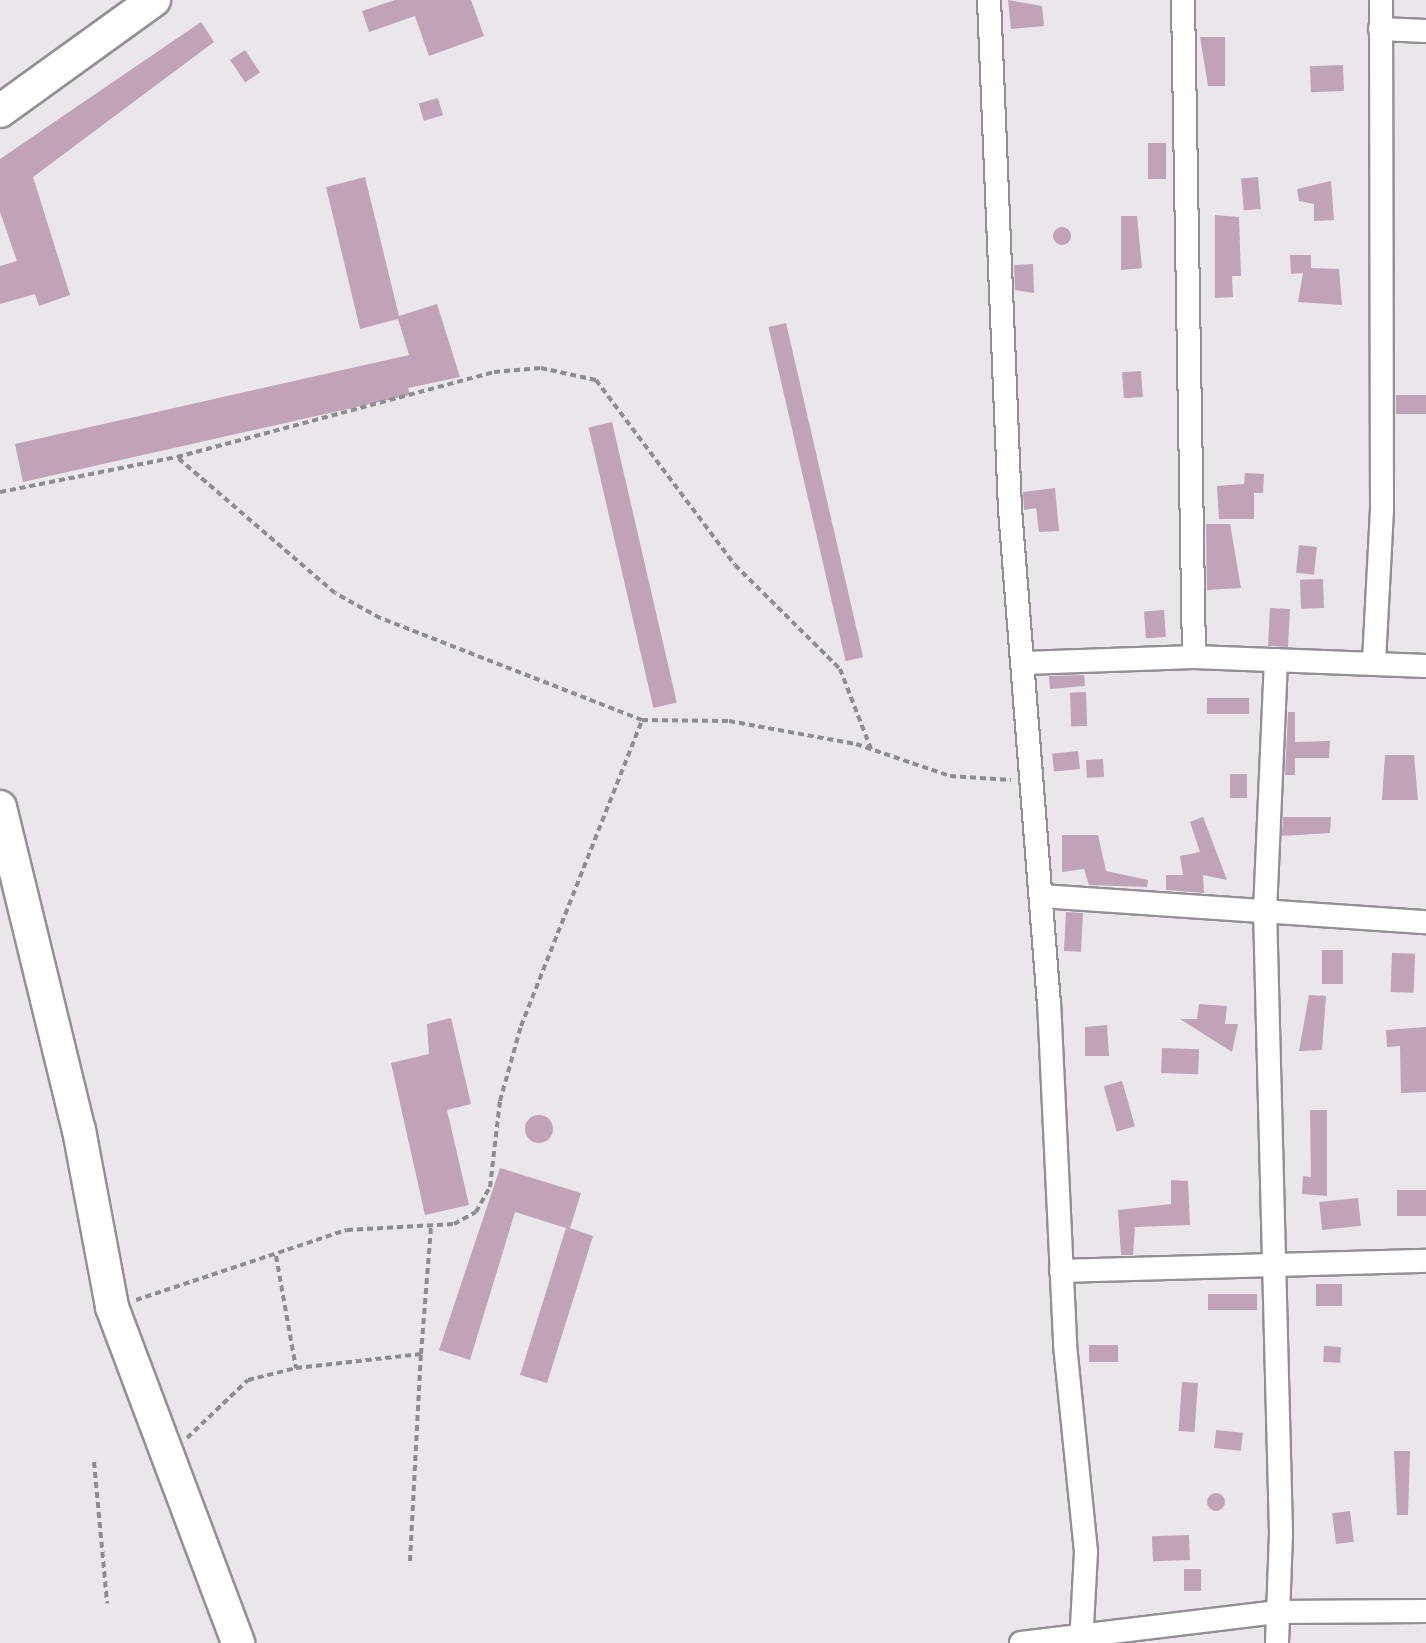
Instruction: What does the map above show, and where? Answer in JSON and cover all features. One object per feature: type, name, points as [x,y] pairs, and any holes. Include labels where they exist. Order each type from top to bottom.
[{"type":"street","points":[[0,111],[154,0]]},
{"type":"street","points":[[989,0],[1010,509],[1041,896],[1061,1271],[1086,1552],[1081,1640]]},
{"type":"street","points":[[1183,0],[1194,657]]},
{"type":"street","points":[[1374,662],[1382,510],[1381,0]]},
{"type":"street","points":[[1380,29],[1426,31]]},
{"type":"street","points":[[1024,663],[1194,657],[1426,666]]},
{"type":"street","points":[[1276,660],[1265,909],[1270,1264],[1281,1534],[1277,1643]]},
{"type":"street","points":[[0,807],[79,1130],[112,1307],[165,1462],[238,1643]]},
{"type":"street","points":[[1041,896],[1426,922]]},
{"type":"street","points":[[1061,1271],[1426,1261]]},
{"type":"street","points":[[1021,1643],[1081,1640],[1276,1612],[1426,1611]]},
{"type":"path","points":[[0,492],[177,457],[494,372],[541,368],[596,380],[735,565],[840,669],[871,749]]},
{"type":"path","points":[[177,457],[335,593],[380,618],[642,720],[729,721],[871,749],[950,776],[1031,780]]},
{"type":"path","points":[[112,1307],[276,1256],[347,1230],[431,1226],[476,1212],[490,1187],[500,1101],[521,1026],[642,720]]},
{"type":"path","points":[[410,1561],[431,1226]]},
{"type":"path","points":[[276,1256],[296,1368]]},
{"type":"path","points":[[165,1462],[248,1380],[296,1368],[421,1354]]},
{"type":"path","points":[[94,1462],[107,1603]]},
{"type":"building","points":[[395,0],[471,0],[484,36],[429,56],[415,16],[369,32],[362,11]]},
{"type":"building","points":[[1008,0],[1042,6],[1044,26],[1011,29]]},
{"type":"building","points":[[201,22],[214,42],[33,177],[70,295],[39,306],[35,294],[0,304],[0,266],[17,261],[0,212],[0,159]]},
{"type":"building","points":[[1200,37],[1225,37],[1225,86],[1208,86]]},
{"type":"building","points":[[245,50],[260,72],[245,82],[230,60]]},
{"type":"building","points":[[1343,65],[1344,91],[1311,92],[1310,66]]},
{"type":"building","points":[[438,98],[443,115],[424,121],[419,104]]},
{"type":"building","points":[[1148,143],[1166,143],[1166,179],[1148,179]]},
{"type":"building","points":[[365,177],[399,316],[437,304],[460,377],[408,388],[410,395],[23,482],[15,444],[409,355],[398,319],[360,329],[326,187]]},
{"type":"building","points":[[1258,177],[1261,209],[1244,210],[1241,178]]},
{"type":"building","points":[[1331,181],[1334,220],[1314,221],[1314,204],[1299,201],[1297,189]]},
{"type":"building","points":[[1215,215],[1239,217],[1241,276],[1232,276],[1233,297],[1215,298]]},
{"type":"building","points":[[1121,216],[1137,216],[1142,268],[1121,270]]},
{"type":"building","points":[[1062,227],[1071,236],[1062,245],[1053,236]]},
{"type":"building","points":[[1290,255],[1311,255],[1311,268],[1339,269],[1342,305],[1298,302],[1303,273],[1291,274]]},
{"type":"building","points":[[1033,264],[1034,293],[1015,290],[1014,265]]},
{"type":"building","points":[[786,323],[863,657],[846,661],[768,327]]},
{"type":"building","points":[[1141,371],[1143,397],[1124,398],[1122,372]]},
{"type":"building","points":[[1396,395],[1426,395],[1426,414],[1396,414]]},
{"type":"building","points":[[612,422],[677,703],[653,708],[589,427]]},
{"type":"building","points":[[1245,473],[1264,474],[1263,493],[1254,493],[1254,519],[1219,519],[1217,486],[1244,484]]},
{"type":"building","points":[[1055,488],[1059,531],[1039,532],[1036,508],[1024,510],[1023,492]]},
{"type":"building","points":[[1206,524],[1230,524],[1241,588],[1207,590]]},
{"type":"building","points":[[1299,545],[1317,547],[1314,575],[1296,573]]},
{"type":"building","points":[[1323,579],[1324,608],[1301,609],[1300,580]]},
{"type":"building","points":[[1270,608],[1290,609],[1288,647],[1268,646]]},
{"type":"building","points":[[1164,610],[1166,637],[1146,638],[1144,611]]},
{"type":"building","points":[[1084,675],[1085,686],[1050,689],[1049,676]]},
{"type":"building","points":[[1086,692],[1087,726],[1071,727],[1070,693]]},
{"type":"building","points":[[1207,698],[1249,698],[1249,714],[1207,714]]},
{"type":"building","points":[[1288,712],[1295,712],[1295,742],[1330,741],[1329,758],[1295,758],[1295,775],[1285,775]]},
{"type":"building","points":[[1078,751],[1080,769],[1054,772],[1052,754]]},
{"type":"building","points":[[1385,755],[1414,755],[1418,800],[1382,800]]},
{"type":"building","points":[[1103,759],[1104,777],[1087,778],[1086,760]]},
{"type":"building","points":[[1230,774],[1247,774],[1247,798],[1230,798]]},
{"type":"building","points":[[1203,817],[1227,880],[1203,875],[1204,893],[1166,890],[1166,875],[1183,875],[1180,856],[1200,852],[1190,822]]},
{"type":"building","points":[[1283,817],[1331,817],[1330,833],[1282,836]]},
{"type":"building","points":[[1062,835],[1098,835],[1106,871],[1148,880],[1147,887],[1089,885],[1084,869],[1062,872]]},
{"type":"building","points":[[1066,912],[1083,913],[1081,952],[1064,951]]},
{"type":"building","points":[[1322,950],[1343,950],[1343,984],[1322,984]]},
{"type":"building","points":[[1392,953],[1415,954],[1414,993],[1391,992]]},
{"type":"building","points":[[1309,995],[1326,996],[1322,1050],[1299,1051]]},
{"type":"building","points":[[1199,1004],[1227,1006],[1225,1024],[1238,1024],[1232,1052],[1180,1019],[1197,1019]]},
{"type":"building","points":[[451,1018],[471,1104],[447,1110],[469,1205],[425,1215],[391,1063],[429,1054],[427,1024]]},
{"type":"building","points":[[1107,1025],[1109,1056],[1085,1056],[1085,1027]]},
{"type":"building","points":[[1426,1027],[1426,1092],[1401,1093],[1400,1046],[1387,1047],[1386,1030]]},
{"type":"building","points":[[1162,1048],[1199,1049],[1198,1074],[1161,1073]]},
{"type":"building","points":[[1122,1081],[1135,1126],[1117,1131],[1104,1086]]},
{"type":"building","points":[[1310,1110],[1327,1110],[1327,1196],[1302,1194],[1303,1176],[1311,1177]]},
{"type":"building","points":[[539,1115],[549,1119],[553,1129],[549,1139],[539,1143],[529,1139],[525,1129],[529,1119]]},
{"type":"building","points":[[500,1168],[581,1193],[570,1228],[593,1236],[547,1383],[520,1375],[566,1228],[515,1212],[470,1360],[439,1350]]},
{"type":"building","points":[[1171,1180],[1188,1181],[1190,1225],[1135,1227],[1133,1255],[1121,1255],[1118,1210],[1171,1204]]},
{"type":"building","points":[[1397,1190],[1426,1190],[1426,1216],[1397,1216]]},
{"type":"building","points":[[1358,1198],[1361,1226],[1322,1230],[1319,1202]]},
{"type":"building","points":[[1316,1284],[1342,1284],[1342,1306],[1316,1306]]},
{"type":"building","points":[[1208,1294],[1257,1294],[1257,1310],[1208,1310]]},
{"type":"building","points":[[1089,1345],[1118,1345],[1118,1362],[1089,1362]]},
{"type":"building","points":[[1324,1346],[1341,1347],[1340,1363],[1323,1362]]},
{"type":"building","points":[[1182,1382],[1198,1383],[1195,1432],[1179,1431]]},
{"type":"building","points":[[1216,1430],[1243,1433],[1241,1451],[1214,1448]]},
{"type":"building","points":[[1394,1451],[1410,1451],[1408,1515],[1397,1515]]},
{"type":"building","points":[[1216,1493],[1225,1502],[1216,1511],[1207,1502]]},
{"type":"building","points":[[1350,1511],[1354,1542],[1336,1544],[1332,1513]]},
{"type":"building","points":[[1189,1535],[1190,1560],[1153,1561],[1152,1536]]},
{"type":"building","points":[[1184,1569],[1201,1569],[1201,1591],[1184,1591]]}]
